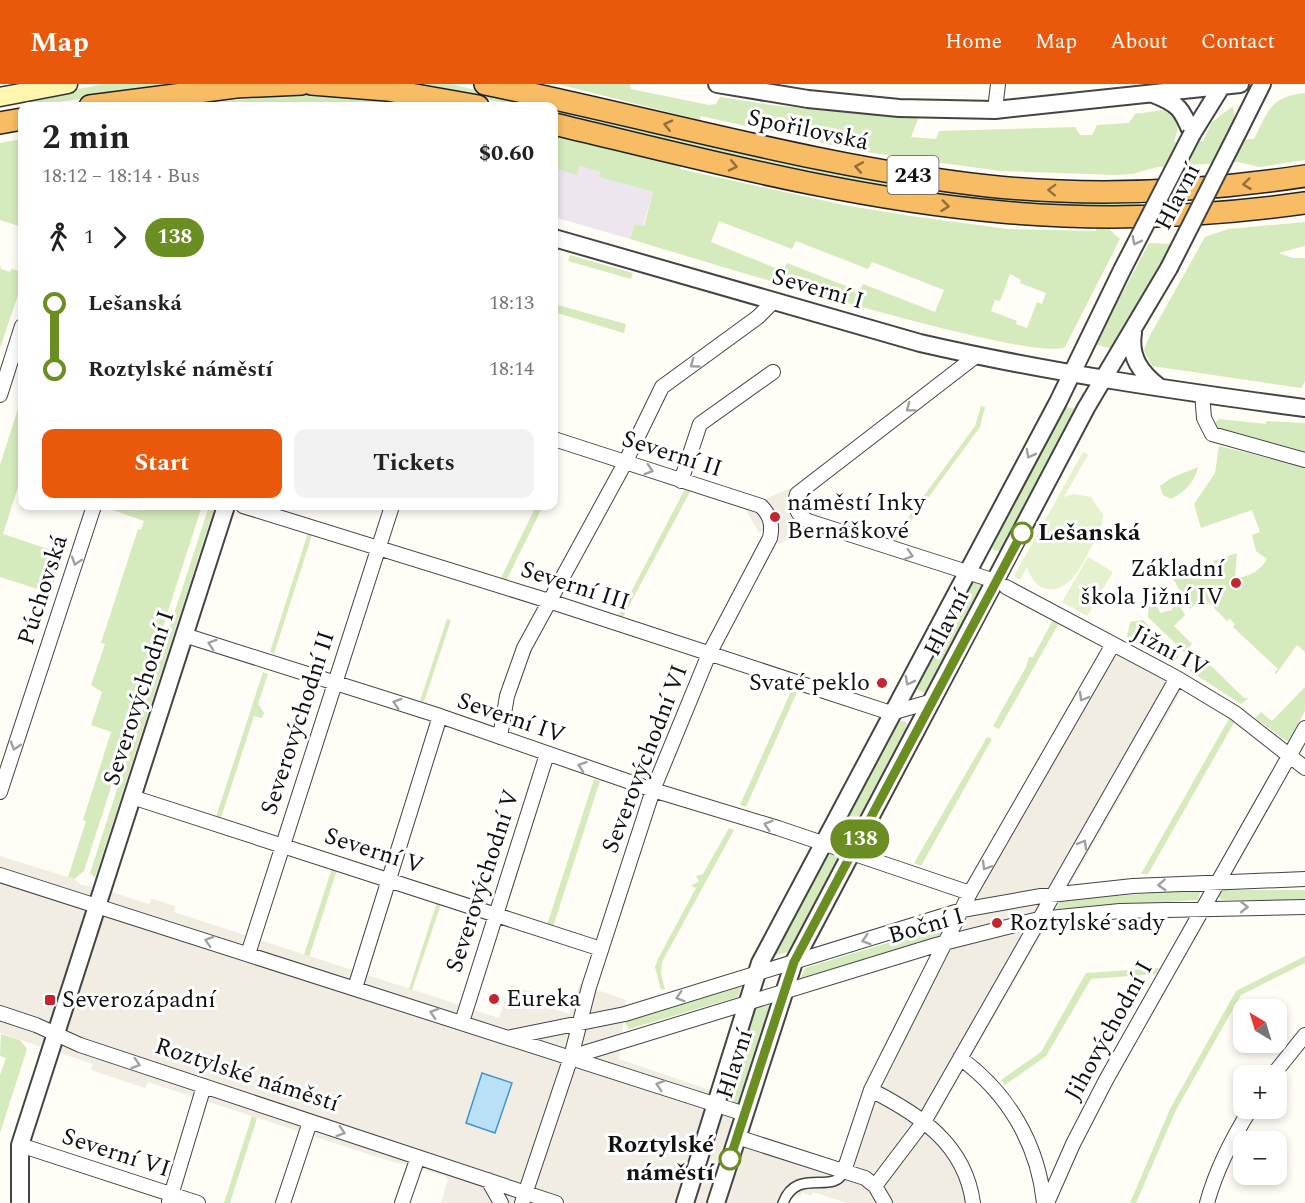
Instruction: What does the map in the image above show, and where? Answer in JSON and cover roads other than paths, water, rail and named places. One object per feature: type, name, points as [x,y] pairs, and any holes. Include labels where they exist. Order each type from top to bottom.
[{"type":"highway","points":[[130,102],[236,87],[302,84]]},
{"type":"highway","points":[[311,84],[387,90],[455,102]]},
{"type":"highway","name":"Spořilovská","points":[[485,84],[833,162],[989,186],[1066,190],[1182,189],[1305,176]]},
{"type":"highway","points":[[0,123],[18,120]]},
{"type":"highway","name":"243","points":[[558,125],[841,189],[1001,212],[1152,215],[1243,210],[1305,203]]},
{"type":"main road","points":[[0,97],[68,84]]},
{"type":"street","points":[[717,84],[808,99],[876,106],[995,110],[1240,84]]},
{"type":"street","points":[[995,110],[998,84]]},
{"type":"street","name":"Hlavní","points":[[716,1203],[794,962],[933,701],[1000,584],[1086,408],[1169,268],[1262,84]]},
{"type":"street","name":"Hlavní","points":[[685,1203],[756,973],[1072,373],[1192,134],[1223,85]]},
{"type":"street","points":[[1150,93],[1174,102],[1185,116],[1192,134]]},
{"type":"street","name":"Severní I","points":[[558,241],[976,356],[1105,378]]},
{"type":"street","points":[[500,737],[507,696],[516,669],[549,601],[625,463],[662,387],[741,329],[773,302]]},
{"type":"street","points":[[1133,332],[1132,342],[1136,362],[1146,377],[1160,387]]},
{"type":"street","points":[[0,395],[18,350]]},
{"type":"street","points":[[966,573],[808,521],[797,512],[797,494],[976,356]]},
{"type":"street","points":[[681,481],[700,424],[772,372]]},
{"type":"street","points":[[1105,378],[1202,393],[1304,405]]},
{"type":"street","points":[[1202,393],[1204,418],[1212,434],[1305,460]]},
{"type":"street","name":"Severní II","points":[[558,440],[760,506],[770,520]]},
{"type":"street","name":"Púchovská","points":[[0,792],[93,510]]},
{"type":"street","name":"Severovýchodní I","points":[[98,906],[225,510]]},
{"type":"street","name":"Severní III","points":[[256,510],[549,601],[891,714]]},
{"type":"street","name":"Severovýchodní II","points":[[248,954],[391,510]]},
{"type":"street","name":"Severovýchodní VI","points":[[571,1057],[601,949],[653,790],[709,654],[770,538],[770,520]]},
{"type":"street","name":"Jižní IV","points":[[966,573],[1000,584],[1112,646],[1177,678],[1236,713],[1305,768]]},
{"type":"street","name":"Severní IV","points":[[184,635],[440,716],[653,790],[824,843],[970,893]]},
{"type":"street","points":[[783,1203],[788,1192],[797,1185],[807,1181],[834,1182],[842,1177],[871,1090],[970,893],[1112,646]]},
{"type":"street","points":[[875,1186],[925,1120],[1177,678]]},
{"type":"street","points":[[891,714],[933,701]]},
{"type":"street","points":[[355,988],[440,716]]},
{"type":"street","name":"Jihovýchodní I","points":[[1046,1203],[1072,1144],[1106,1080],[1305,728]]},
{"type":"street","name":"Severovýchodní V","points":[[462,1022],[547,754]]},
{"type":"street","name":"Severní V","points":[[132,797],[601,949]]},
{"type":"street","points":[[0,874],[745,1114]]},
{"type":"street","name":"Boční I","points":[[579,1023],[625,1014],[962,910],[1054,894],[1220,881],[1305,879]]},
{"type":"street","points":[[20,1203],[21,1145],[98,906]]},
{"type":"street","name":"Boční I","points":[[571,1057],[947,942],[1039,919],[1120,911],[1205,907],[1305,907]]},
{"type":"street","name":"Roztylské náměstí","points":[[0,1013],[80,1045],[488,1180],[526,1200],[556,1203]]},
{"type":"street","points":[[511,1037],[579,1023]]},
{"type":"street","points":[[1281,1065],[1305,1035]]},
{"type":"street","points":[[526,1200],[571,1057]]},
{"type":"street","points":[[960,1058],[994,1089],[1015,1116],[1033,1153],[1046,1203]]},
{"type":"street","points":[[170,1199],[204,1086]]},
{"type":"street","points":[[871,1090],[925,1120],[952,1149],[969,1183],[973,1203]]},
{"type":"street","points":[[1208,1203],[1212,1187],[1245,1119]]},
{"type":"street","points":[[283,1203],[310,1122]]},
{"type":"street","points":[[737,1137],[865,1178],[875,1186],[885,1203]]},
{"type":"street","name":"Severní VI","points":[[21,1145],[170,1199],[198,1203]]},
{"type":"street","points":[[402,1203],[418,1157]]},
{"type":"street","points":[[488,1180],[501,1203]]},
{"type":"water","points":[[482,1073],[512,1083],[495,1133],[466,1123]]},
{"type":"place","name":"náměstí Inky Bernáškové","points":[[775,517]]},
{"type":"place","name":"Lešanská","points":[[1022,533]]},
{"type":"place","name":"Základní škola Jižní IV","points":[[1236,583]]},
{"type":"place","name":"Svaté peklo","points":[[882,683]]},
{"type":"place","name":"Roztylské sady","points":[[997,923]]},
{"type":"place","name":"Eureka","points":[[494,999]]},
{"type":"place","name":"Severozápadní","points":[[50,1000]]},
{"type":"place","name":"Roztylské náměstí","points":[[730,1159]]}]
